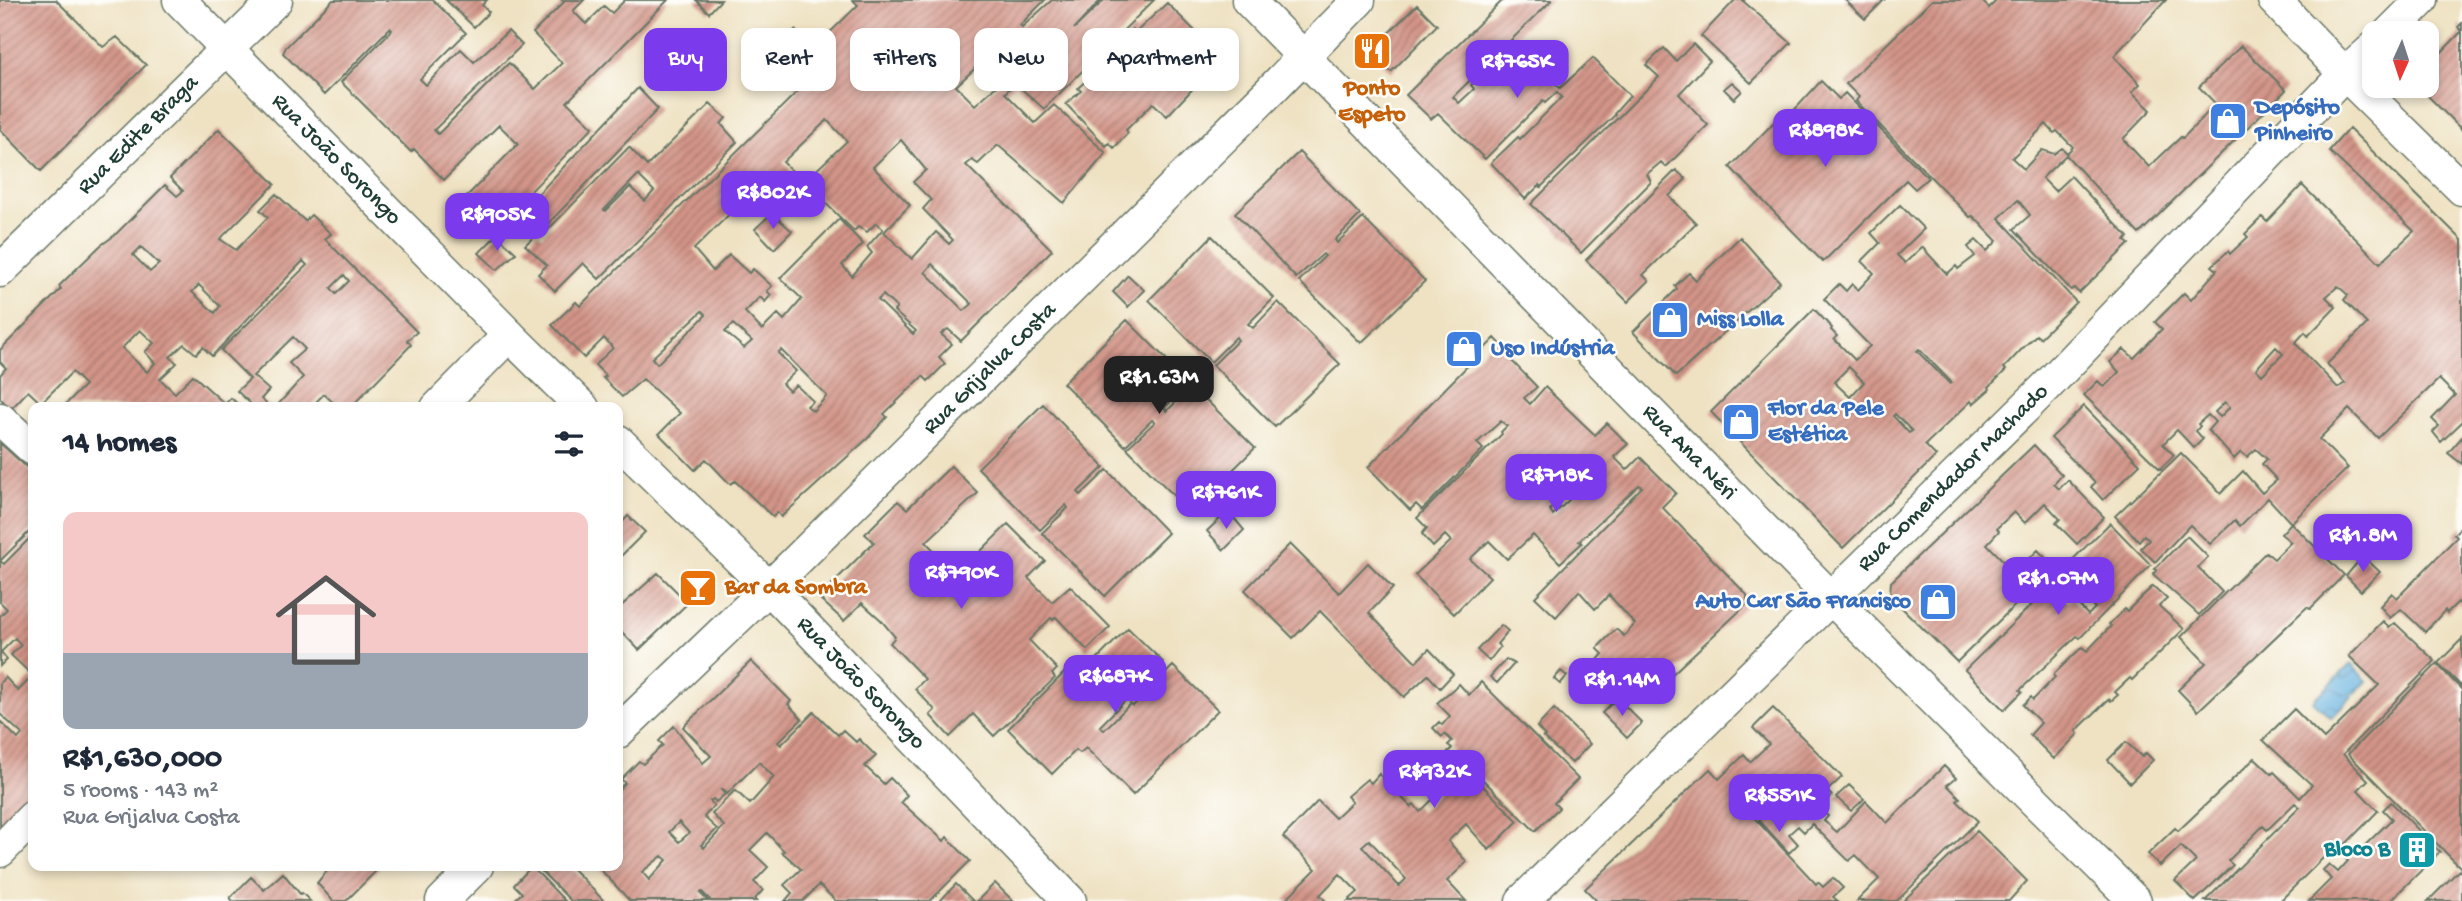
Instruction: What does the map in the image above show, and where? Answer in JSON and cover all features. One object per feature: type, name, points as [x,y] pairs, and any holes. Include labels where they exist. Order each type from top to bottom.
[{"type":"street","name":"Rua João Sorongo","points":[[179,0],[577,402]]},
{"type":"street","name":"Rua Edite Braga","points":[[0,271],[276,0]]},
{"type":"street","name":"Rua Ana Néri","points":[[1248,0],[1832,599],[2135,901]]},
{"type":"street","name":"Rua Grijalva Costa","points":[[623,727],[769,588],[1359,0]]},
{"type":"street","points":[[2274,0],[2345,75],[2462,189]]},
{"type":"street","points":[[2401,21],[2422,0]]},
{"type":"street","name":"Rua Comendador Machado","points":[[1522,901],[2047,386],[2362,59]]},
{"type":"street","points":[[443,402],[509,335]]},
{"type":"street","points":[[0,419],[28,444]]},
{"type":"street","name":"Rua João Sorongo","points":[[623,446],[769,588],[1070,901]]},
{"type":"street","points":[[0,851],[28,822]]},
{"type":"street","points":[[442,901],[472,871]]},
{"type":"water","points":[[2351,664],[2367,681],[2331,718],[2313,701]]},
{"type":"building","points":[[0,0],[56,0],[103,47],[117,37],[146,65],[41,171],[0,129]]},
{"type":"building","points":[[333,0],[433,0],[466,33],[420,79],[426,85],[461,49],[474,62],[508,31],[522,45],[434,130],[438,134],[509,63],[535,89],[562,63],[533,33],[564,2],[562,0],[584,0],[573,11],[586,24],[604,6],[612,13],[625,0],[668,0],[567,102],[593,127],[494,229],[464,199],[518,144],[499,125],[444,180],[414,149],[411,152],[341,82],[392,30],[390,28],[324,95],[283,53]]},
{"type":"building","points":[[446,0],[487,0],[482,5],[489,12],[474,27]]},
{"type":"building","points":[[696,0],[721,0],[709,13]]},
{"type":"building","points":[[853,0],[1045,0],[1020,25],[1022,27],[1052,0],[1101,0],[1074,29],[1104,0],[1154,0],[1126,28],[1082,28],[1082,71],[1068,85],[1068,28],[974,28],[974,69],[960,82],[960,28],[850,28],[850,91],[960,90],[975,105],[991,91],[1007,91],[1005,93],[1035,123],[1054,105],[1106,153],[1064,203],[998,145],[978,164],[972,160],[966,165],[1052,250],[961,341],[948,329],[941,334],[952,344],[939,357],[945,364],[928,381],[923,376],[884,414],[887,417],[867,439],[781,517],[777,512],[773,517],[735,481],[730,484],[706,459],[695,470],[659,434],[680,413],[643,379],[622,397],[603,378],[606,376],[595,365],[613,348],[604,338],[584,358],[552,325],[576,302],[580,306],[798,91],[836,91],[834,28],[858,5]],"holes":[[[827,120],[847,141],[804,182],[854,231],[858,227],[867,232],[876,223],[883,229],[867,247],[872,253],[852,276],[842,265],[863,244],[839,219],[780,278],[802,299],[784,320],[778,314],[762,330],[745,312],[760,297],[765,302],[771,295],[767,291],[772,286],[753,269],[749,273],[729,255],[713,271],[694,249],[764,180],[775,189],[793,172],[783,162]],[[901,140],[926,170],[913,182],[931,200],[923,209],[953,240],[949,244],[936,232],[912,259],[884,232],[910,205],[873,167]],[[932,264],[972,304],[964,311],[925,272]],[[883,295],[897,308],[894,311],[916,331],[913,334],[878,300]],[[702,311],[706,315],[657,364],[652,358]],[[733,324],[752,341],[744,348],[725,332]],[[781,350],[827,396],[813,411],[807,406],[813,401],[796,385],[789,391],[782,384],[796,371],[778,353]]]},
{"type":"building","points":[[1503,0],[1552,0],[1453,97],[1459,103],[1474,89],[1471,85],[1484,72],[1487,74],[1514,49],[1533,67],[1542,61],[1549,67],[1544,72],[1560,88],[1593,58],[1630,96],[1615,115],[1541,187],[1540,185],[1525,199],[1491,163],[1518,137],[1520,139],[1562,97],[1557,92],[1545,103],[1543,101],[1485,159],[1438,113],[1431,119],[1406,95]]},
{"type":"building","points":[[1735,0],[1744,0],[1791,43],[1751,83],[1701,36]]},
{"type":"building","points":[[1845,0],[1884,0],[1865,19]]},
{"type":"building","points":[[1932,0],[1981,0],[1989,8],[1997,0],[2166,0],[2114,56],[2140,84],[2132,92],[2151,110],[2123,139],[2149,167],[2183,138],[2216,104],[2199,87],[2241,46],[2286,90],[2139,234],[2066,155],[2042,178],[2055,191],[2071,176],[2128,237],[2125,241],[2129,244],[2079,293],[2074,288],[2071,290],[2014,229],[2030,215],[2018,200],[1999,218],[2076,302],[2040,338],[2036,335],[2020,351],[1990,389],[1973,404],[1971,401],[1925,445],[1936,456],[1843,548],[1711,412],[1814,309],[1832,328],[1837,336],[1834,339],[1855,360],[1870,346],[1824,299],[1839,284],[1846,291],[1852,284],[1858,290],[1874,273],[1862,261],[1880,243],[1871,233],[1900,205],[1924,229],[1897,255],[1905,263],[1922,247],[1947,274],[1975,256],[1968,247],[1976,240],[1987,251],[1997,241],[1856,101],[1859,97],[1846,84]],"holes":[[[2046,124],[2073,147],[2067,153],[2062,148],[2054,154],[2042,150],[2024,169],[2012,158]],[[1919,349],[1952,383],[1950,384],[1917,351]],[[1849,367],[1864,382],[1850,397],[1834,382]],[[1895,414],[1912,431],[1909,433],[1893,416]]]},
{"type":"building","points":[[1167,3],[1192,28],[1140,28]]},
{"type":"building","points":[[1417,5],[1437,25],[1391,72],[1370,51]]},
{"type":"building","points":[[2462,31],[2462,130],[2430,98],[2440,98],[2440,54]]},
{"type":"building","points":[[1693,44],[1710,61],[1679,94],[1708,125],[1666,167],[1661,162],[1647,174],[1651,182],[1581,253],[1531,204],[1659,77],[1646,65],[1664,48],[1676,61]]},
{"type":"building","points":[[1821,81],[1839,99],[1845,93],[1928,178],[1915,189],[1906,180],[1823,262],[1730,167],[1784,112],[1789,116]]},
{"type":"building","points":[[1732,82],[1742,91],[1734,99],[1724,89]]},
{"type":"building","points":[[1082,84],[1082,91],[1191,91],[1167,116],[1153,103],[1126,130],[1128,133],[1114,148],[1109,143],[1106,146],[1066,104],[1081,91],[1078,88]]},
{"type":"building","points":[[638,88],[658,109],[544,228],[523,210]]},
{"type":"building","points":[[1024,91],[1062,91],[1044,109]]},
{"type":"building","points":[[710,104],[726,118],[721,124],[737,142],[599,279],[583,263],[555,291],[538,274],[547,265],[525,245],[538,233],[542,236],[629,147],[647,166]],"holes":[[[638,175],[654,191],[645,201],[630,187],[604,210]]]},
{"type":"building","points":[[2349,128],[2462,240],[2462,422],[2441,442],[2433,432],[2439,426],[2432,419],[2455,395],[2439,379],[2378,438],[2349,409],[2319,439],[2348,468],[2291,523],[2268,498],[2240,526],[2235,520],[2210,544],[2190,525],[2155,562],[2141,548],[2149,540],[2144,535],[2139,541],[2115,516],[2181,453],[2221,493],[2243,471],[2262,493],[2277,480],[2262,464],[2267,459],[2256,449],[2247,457],[2241,452],[2234,459],[2208,430],[2215,422],[2208,415],[2198,424],[2200,426],[2196,431],[2203,439],[2194,448],[2177,430],[2163,444],[2174,455],[2160,469],[2084,395],[2098,381],[2104,387],[2119,372],[2110,362],[2124,349],[2134,358],[2162,329],[2155,322],[2184,293],[2191,300],[2217,270],[2212,266],[2248,237],[2245,234],[2262,217],[2267,222],[2302,185],[2380,263],[2414,231],[2329,151]],"holes":[[[2338,286],[2348,295],[2344,300],[2367,324],[2327,364],[2345,383],[2338,388],[2295,343],[2305,332],[2308,336],[2336,307],[2326,297]],[[2276,347],[2283,354],[2262,375],[2256,369]],[[2225,402],[2230,407],[2220,417],[2215,412]]]},
{"type":"building","points":[[219,129],[275,184],[220,239],[236,250],[268,217],[260,210],[276,194],[305,221],[311,215],[331,234],[325,239],[417,332],[407,340],[411,345],[356,402],[333,402],[324,394],[316,402],[280,402],[303,377],[289,363],[305,349],[293,337],[253,376],[269,390],[261,399],[264,402],[249,402],[237,391],[250,379],[221,350],[307,265],[303,261],[212,356],[203,347],[196,354],[184,344],[170,357],[177,363],[160,379],[175,393],[193,375],[223,402],[68,402],[85,385],[72,372],[42,402],[28,391],[11,409],[0,398],[0,375],[6,368],[0,362],[0,350],[61,289],[59,286],[165,185],[177,196],[183,191],[170,178]],"holes":[[[141,247],[159,264],[150,272],[133,255]],[[344,275],[349,281],[336,294],[331,288]],[[199,285],[220,306],[215,313],[192,292]],[[140,330],[154,343],[145,352],[155,363],[147,372],[122,348]]]},
{"type":"building","points":[[1299,152],[1360,215],[1335,240],[1337,243],[1363,218],[1425,281],[1361,343],[1299,281],[1325,256],[1323,254],[1296,278],[1235,213]]},
{"type":"building","points":[[1676,170],[1686,179],[1669,196],[1696,223],[1643,275],[1649,281],[1628,302],[1586,260]]},
{"type":"building","points":[[802,183],[821,201],[811,212],[792,192]]},
{"type":"building","points":[[772,213],[792,231],[774,249],[755,229]]},
{"type":"building","points":[[497,235],[516,253],[497,270],[479,253]]},
{"type":"building","points":[[1212,236],[1274,298],[1248,324],[1253,328],[1278,302],[1340,364],[1275,427],[1213,365],[1238,340],[1236,337],[1211,362],[1149,300]]},
{"type":"building","points":[[1740,237],[1780,282],[1676,376],[1633,332],[1677,289],[1675,286],[1689,273],[1696,280]]},
{"type":"building","points":[[1128,275],[1144,290],[1128,307],[1113,292]]},
{"type":"building","points":[[1127,320],[1190,383],[1164,408],[1167,411],[1192,386],[1255,448],[1190,512],[1127,448],[1155,422],[1152,420],[1125,446],[1063,383]]},
{"type":"building","points":[[1495,338],[1511,355],[1508,357],[1537,387],[1524,398],[1530,404],[1545,387],[1595,435],[1607,423],[1628,444],[1614,457],[1627,470],[1640,457],[1676,493],[1662,507],[1747,595],[1747,604],[1668,678],[1653,662],[1625,689],[1597,661],[1603,654],[1597,648],[1616,629],[1624,636],[1635,624],[1609,595],[1595,609],[1579,591],[1556,617],[1535,597],[1642,487],[1639,485],[1579,541],[1582,543],[1560,563],[1533,535],[1507,559],[1489,541],[1470,559],[1490,577],[1454,614],[1415,575],[1451,541],[1445,535],[1433,547],[1422,534],[1427,528],[1417,518],[1507,426],[1501,421],[1477,443],[1483,449],[1422,510],[1416,504],[1410,510],[1368,467]],"holes":[[[1595,468],[1599,472],[1553,515],[1550,510]]]},
{"type":"building","points":[[1043,404],[1104,467],[1078,492],[1081,495],[1107,470],[1168,533],[1105,596],[1042,533],[1068,508],[1066,505],[1040,530],[978,468]]},
{"type":"building","points":[[2084,406],[2140,464],[2103,500],[2091,487],[2095,483],[2051,438]]},
{"type":"building","points":[[2462,437],[2462,464],[2448,453]]},
{"type":"building","points":[[0,443],[28,468],[28,533],[0,561]]},
{"type":"building","points":[[2034,445],[2062,475],[2054,484],[2059,489],[2068,480],[2104,517],[2077,544],[2056,523],[2060,519],[2045,503],[2025,523],[2014,512],[1997,528],[1999,531],[1987,544],[2015,573],[2038,550],[2054,567],[1957,662],[1890,596],[1891,582]]},
{"type":"building","points":[[951,466],[978,493],[926,542],[957,575],[1008,524],[1045,561],[1028,578],[1052,602],[1070,586],[1110,627],[1087,650],[1056,617],[1053,620],[1051,618],[1029,640],[1057,669],[1052,674],[1055,678],[994,736],[973,714],[950,737],[930,715],[935,710],[915,689],[925,679],[890,643],[895,637],[881,620],[862,603],[844,621],[821,600],[834,587],[832,584],[874,542],[865,534],[898,501],[907,509]]},
{"type":"building","points":[[1228,511],[1244,530],[1224,550],[1207,531]]},
{"type":"building","points":[[628,516],[645,532],[623,554],[623,522]]},
{"type":"building","points":[[2110,523],[2151,565],[2080,638],[2077,636],[2020,690],[2022,692],[2004,710],[1965,670],[2054,583],[2068,602],[2072,598],[2088,615],[2095,608],[2082,595],[2085,592],[2063,569]]},
{"type":"building","points":[[2291,523],[2344,575],[2198,711],[2178,690],[2206,663],[2181,637],[2266,552],[2274,559],[2291,542],[2281,534]]},
{"type":"building","points":[[2462,526],[2462,606],[2458,602],[2447,613],[2445,610],[2425,632],[2401,609],[2390,618],[2380,606],[2392,593],[2397,598],[2457,537],[2454,534]]},
{"type":"building","points":[[2187,536],[2208,557],[2198,567],[2222,592],[2199,615],[2153,574]]},
{"type":"building","points":[[28,540],[28,671],[11,655],[21,645],[15,638],[1,652],[7,659],[0,666],[0,616],[7,609],[0,602],[0,561],[4,564]]},
{"type":"building","points":[[1290,544],[1339,593],[1368,563],[1393,588],[1369,613],[1416,662],[1429,649],[1453,674],[1440,688],[1428,675],[1404,697],[1320,611],[1293,638],[1245,590]]},
{"type":"building","points":[[2363,556],[2380,572],[2361,591],[2346,576]]},
{"type":"building","points":[[658,573],[688,603],[639,650],[623,633],[623,604]]},
{"type":"building","points":[[2153,586],[2167,599],[2159,606],[2184,629],[2132,680],[2130,678],[2115,692],[2118,695],[2111,701],[2109,699],[2076,731],[2078,734],[2054,759],[2030,735],[2041,723],[2023,705],[2031,697],[2033,700],[2055,677],[2053,675],[2082,647],[2087,651],[2111,626],[2109,624]]},
{"type":"building","points":[[2383,621],[2389,628],[2395,623],[2435,661],[2343,754],[2368,780],[2358,790],[2378,811],[2336,854],[2332,849],[2280,901],[2205,901],[2300,807],[2295,803],[2267,830],[2263,826],[2228,861],[2233,865],[2195,901],[2175,881],[2196,861],[2181,846],[2160,866],[2148,854],[2175,828],[2178,831],[2255,758],[2272,774],[2274,772],[2300,798],[2312,785],[2263,740],[2294,709],[2324,739],[2379,685],[2349,656]]},
{"type":"building","points":[[1501,625],[1508,631],[1497,644],[1500,647],[1489,661],[1477,650]]},
{"type":"building","points":[[1128,628],[1163,662],[1100,726],[1104,730],[1130,704],[1133,706],[1173,666],[1218,710],[1133,795],[1086,748],[1080,753],[1076,750],[1052,774],[1008,729],[1069,668],[1079,677]]},
{"type":"building","points":[[2462,639],[2462,687],[2438,663]]},
{"type":"building","points":[[1506,659],[1514,664],[1497,683],[1490,677]]},
{"type":"building","points":[[751,661],[791,701],[788,704],[802,719],[778,742],[781,745],[814,712],[838,735],[843,730],[856,742],[859,739],[876,756],[865,766],[884,784],[890,778],[907,795],[901,802],[944,841],[947,837],[970,861],[930,901],[836,901],[819,885],[803,901],[785,901],[792,893],[784,885],[801,869],[782,852],[784,851],[767,833],[750,850],[768,867],[754,882],[763,890],[755,899],[757,901],[711,901],[702,892],[700,893],[708,901],[630,901],[602,871],[623,871],[623,777],[639,761],[643,764],[663,745],[659,741],[674,726],[703,763],[711,756],[683,727]],"holes":[[[759,762],[774,777],[750,804],[735,790],[712,814],[724,826],[704,848],[701,845],[717,829],[704,817],[714,805],[710,801],[713,799],[716,802],[725,794],[721,790],[727,794]],[[679,822],[689,833],[679,842],[669,832]],[[662,856],[667,860],[649,880],[642,872]]]},
{"type":"building","points":[[2437,664],[2462,690],[2462,869],[2348,754]]},
{"type":"building","points":[[1561,671],[1567,676],[1560,684],[1554,679]]},
{"type":"building","points":[[5,677],[18,691],[28,681],[28,804],[0,833],[0,721],[18,739],[22,734],[0,714],[0,683]]},
{"type":"building","points":[[1481,682],[1578,779],[1554,803],[1559,808],[1535,831],[1475,772],[1472,775],[1518,821],[1489,850],[1466,824],[1448,841],[1467,862],[1447,881],[1466,901],[1348,901],[1358,892],[1340,874],[1320,895],[1326,901],[1284,901],[1316,869],[1283,837],[1318,801],[1335,818],[1352,802],[1347,796],[1367,779],[1371,783],[1379,774],[1411,807],[1414,804],[1420,812],[1445,787],[1428,771],[1452,748],[1448,745],[1452,741],[1445,734],[1442,737],[1433,728],[1439,722],[1442,725],[1450,716],[1437,703],[1459,684],[1469,695]],"holes":[[[1369,840],[1406,879],[1399,886],[1362,846]]]},
{"type":"building","points":[[1617,698],[1642,723],[1627,738],[1602,713]]},
{"type":"building","points":[[1773,708],[1842,777],[1827,791],[1832,796],[1819,808],[1828,816],[1824,821],[1837,832],[1866,801],[1887,823],[1944,766],[1956,778],[1947,785],[1960,798],[1957,801],[1978,821],[1897,901],[1857,901],[1879,879],[1856,855],[1849,861],[1812,824],[1804,832],[1798,826],[1789,834],[1798,844],[1789,853],[1759,820],[1762,817],[1736,792],[1733,794],[1746,809],[1816,884],[1818,882],[1823,887],[1833,878],[1843,888],[1833,897],[1838,901],[1597,901],[1585,889],[1710,769],[1719,779],[1744,755],[1750,762],[1769,744],[1753,728]],"holes":[[[1771,774],[1791,795],[1787,798],[1766,778]]]},
{"type":"building","points":[[1554,709],[1590,744],[1572,763],[1543,737],[1545,736],[1537,727]]},
{"type":"building","points":[[2126,742],[2142,757],[2146,753],[2153,760],[2130,783],[2108,760]]},
{"type":"building","points":[[1849,785],[1864,799],[1851,811],[1836,797]]},
{"type":"building","name":"Bloco B","points":[[2391,802],[2440,852],[2390,901],[2309,901],[2331,879],[2323,870],[2329,864],[2338,872],[2348,861],[2341,853],[2348,846],[2356,854],[2392,819],[2383,810]]},
{"type":"building","points":[[1977,831],[2027,881],[2009,901],[1903,901]]},
{"type":"building","points":[[2459,870],[2462,874],[2462,901],[2428,901]]},
{"type":"building","points":[[327,871],[376,871],[346,901],[333,901],[317,883]]},
{"type":"building","points":[[527,871],[536,871],[565,901],[513,901],[522,893],[514,885]]},
{"type":"building","points":[[541,871],[575,871],[604,901],[571,901]]},
{"type":"building","points":[[283,873],[300,894],[310,901],[233,901],[230,898],[251,877],[264,890]]},
{"type":"building","points":[[995,883],[1013,901],[977,901]]},
{"type":"building","points":[[956,884],[973,901],[940,901]]},
{"type":"place","name":"Ponto Espeto","points":[[1372,51]]},
{"type":"place","name":"Depósito Pinheiro","points":[[2228,121]]},
{"type":"place","name":"Miss Lolla","points":[[1670,320]]},
{"type":"place","name":"Uso Indústria","points":[[1464,349]]},
{"type":"place","name":"Flor da Pele Estética","points":[[1741,422]]},
{"type":"place","name":"Bar da Sombra","points":[[698,588]]},
{"type":"place","name":"Auto Car São Francisco","points":[[1938,602]]},
{"type":"place","name":"Bloco B","points":[[2417,850]]}]
